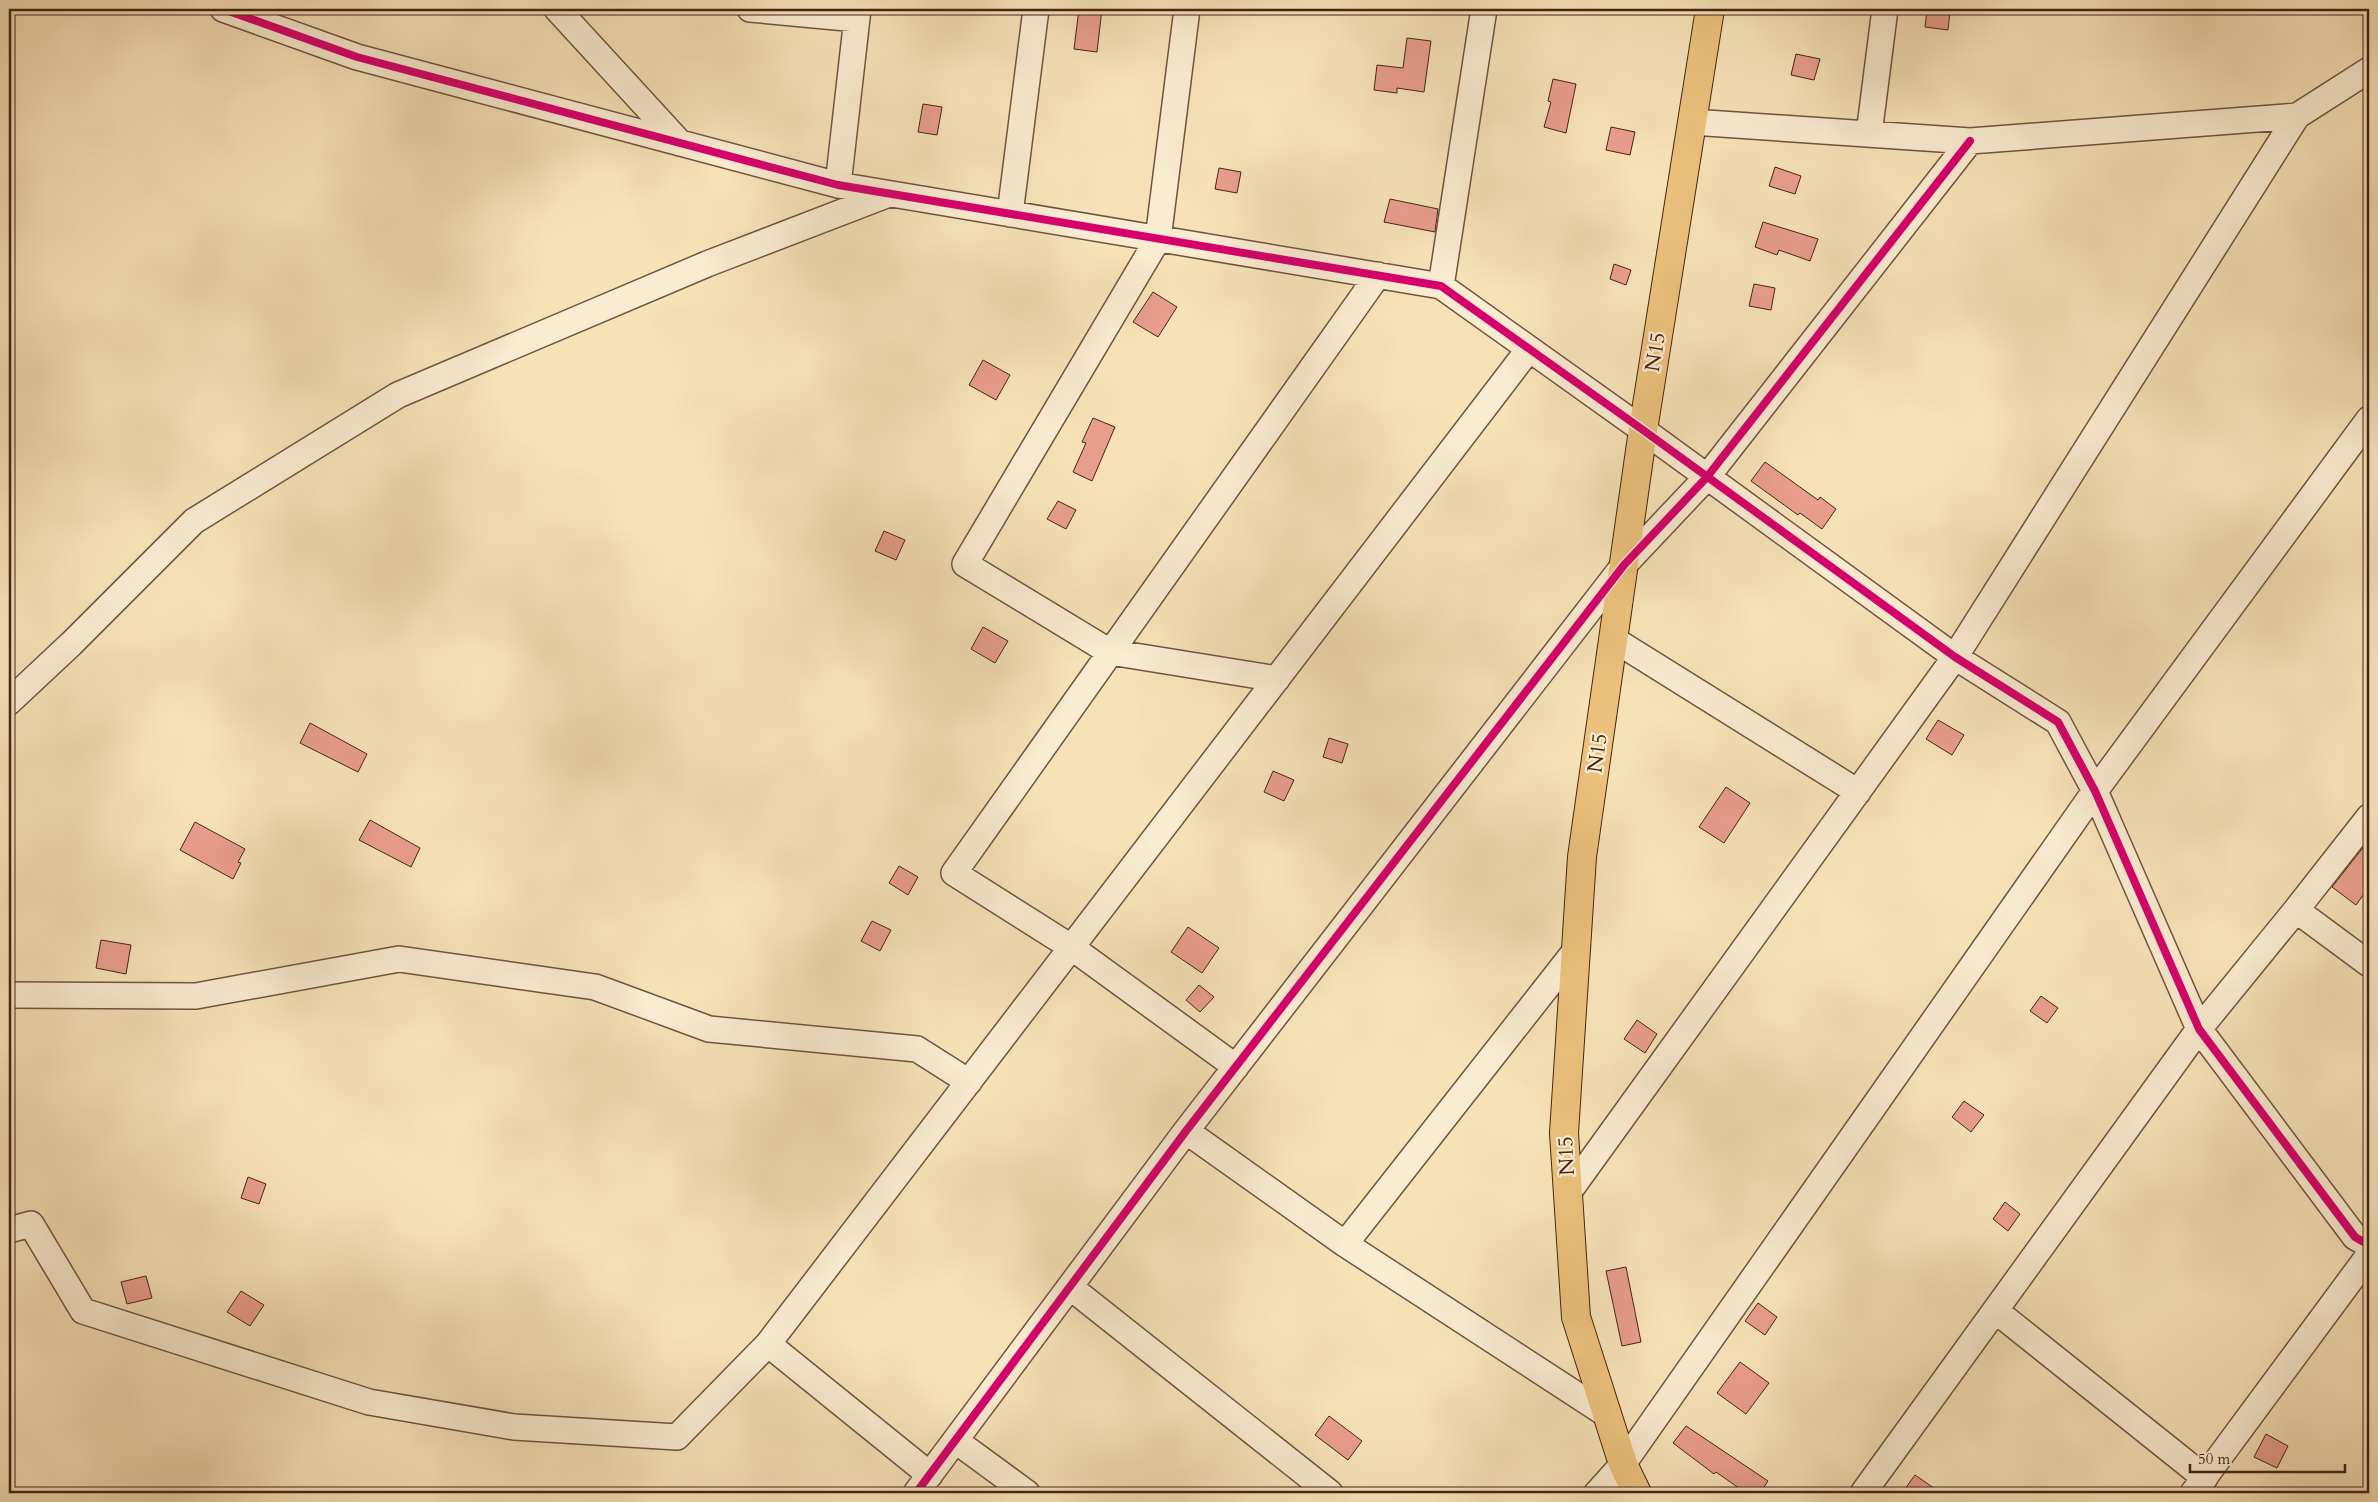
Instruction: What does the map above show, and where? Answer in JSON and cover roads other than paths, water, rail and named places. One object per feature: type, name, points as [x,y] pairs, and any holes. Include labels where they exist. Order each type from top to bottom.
[{"type":"main road","name":"N15","points":[[1637,1493],[1622,1464],[1576,1317],[1564,1133],[1582,856],[1643,430],[1710,9]]},
{"type":"street","points":[[223,9],[357,58],[838,185],[1441,286],[1955,657],[2058,722],[2095,791],[2199,1029],[2355,1237],[2369,1246]]},
{"type":"street","points":[[557,9],[680,143]]},
{"type":"street","points":[[750,9],[857,14],[838,185]]},
{"type":"street","points":[[1010,214],[1036,9]]},
{"type":"street","points":[[1187,9],[1158,239],[965,564],[1110,652],[1277,678]]},
{"type":"street","points":[[1441,286],[1484,9]]},
{"type":"street","points":[[1870,134],[1885,9]]},
{"type":"street","points":[[1568,1193],[1955,657],[2298,116],[2369,70]]},
{"type":"street","points":[[1692,122],[1970,141],[2298,116]]},
{"type":"street","points":[[768,1344],[923,1484],[1186,1131],[1624,565],[1707,477],[1970,141]]},
{"type":"street","points":[[9,702],[71,644],[194,521],[398,395],[707,264],[889,194]]},
{"type":"street","points":[[1236,1067],[1071,947],[954,873],[1378,275]]},
{"type":"street","points":[[9,1230],[31,1224],[83,1311],[370,1402],[514,1427],[677,1438],[768,1344],[1529,349]]},
{"type":"street","points":[[1597,1493],[1622,1464],[2095,791],[2369,419]]},
{"type":"street","points":[[1613,639],[1858,792]]},
{"type":"street","points":[[1863,1493],[2199,1029],[2369,817]]},
{"type":"street","points":[[2296,910],[2369,964]]},
{"type":"street","points":[[1345,1244],[1576,950]]},
{"type":"street","points":[[9,995],[196,996],[399,959],[595,987],[708,1029],[917,1050],[969,1082]]},
{"type":"street","points":[[1186,1131],[1345,1244],[1606,1414]]},
{"type":"street","points":[[1996,1311],[2199,1485],[2369,1255]]},
{"type":"street","points":[[1070,1287],[1330,1493]]},
{"type":"street","points":[[956,1441],[1027,1493]]}]
